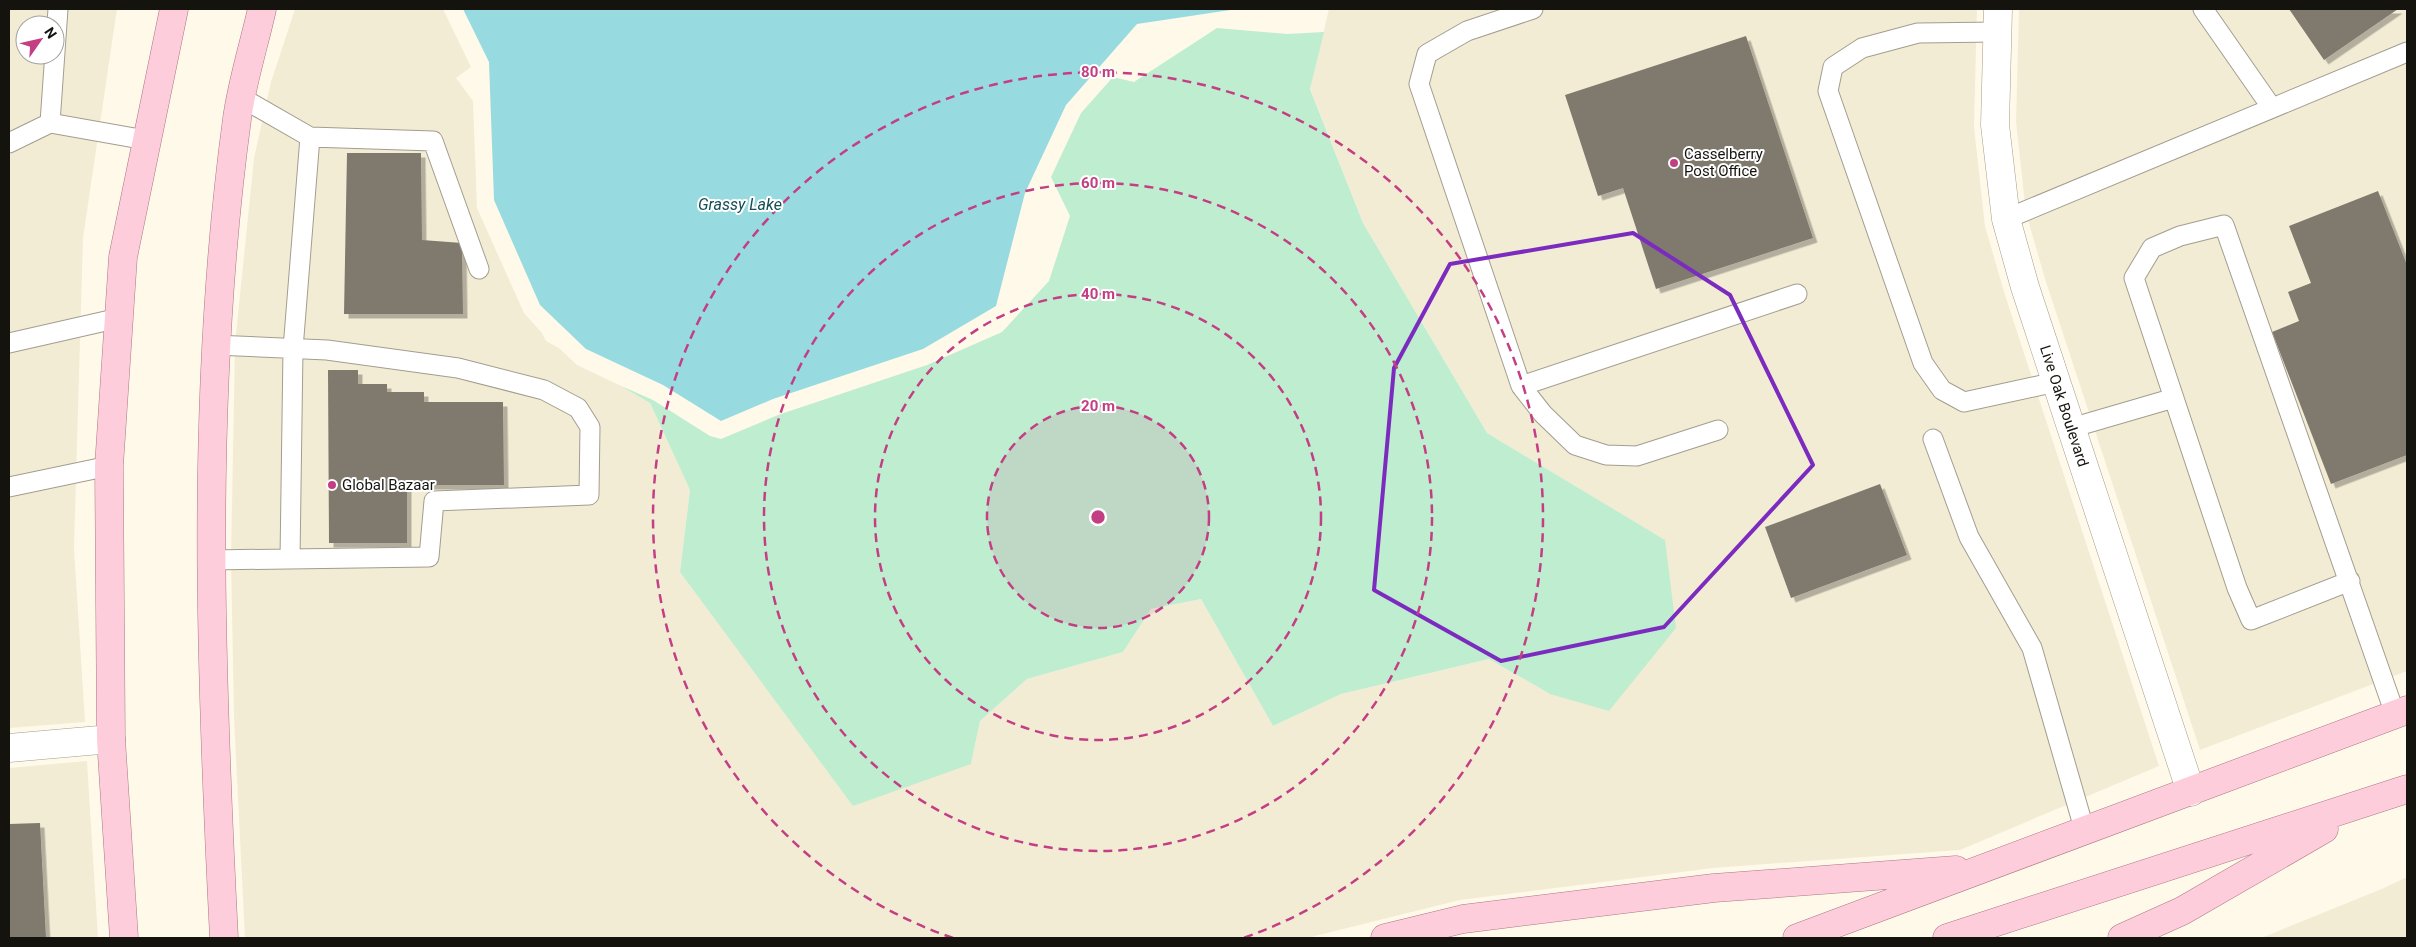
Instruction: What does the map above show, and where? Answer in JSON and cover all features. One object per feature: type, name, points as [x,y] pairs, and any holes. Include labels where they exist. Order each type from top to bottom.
[{"type":"main road","points":[[124,938],[111,739],[110,466],[122,257],[174,9]]},
{"type":"main road","points":[[224,938],[213,721],[210,560],[214,345],[237,116],[262,9]]},
{"type":"main road","points":[[1798,938],[2401,712]]},
{"type":"main road","points":[[1947,938],[2368,803],[2407,788]]},
{"type":"main road","points":[[2122,938],[2182,911],[2368,803]]},
{"type":"main road","points":[[1385,938],[1463,918],[1714,888],[1987,868]]},
{"type":"street","name":"Live Oak Boulevard","points":[[1997,20],[1995,125],[2006,219],[2025,287],[2190,792]]},
{"type":"street","points":[[9,748],[111,739]]},
{"type":"lane","points":[[50,123],[58,9]]},
{"type":"lane","points":[[1533,9],[1467,31],[1427,54],[1419,84],[1521,386],[1543,414],[1575,445],[1606,455],[1637,456],[1718,430]]},
{"type":"lane","points":[[2202,9],[2272,108]]},
{"type":"lane","points":[[1997,20],[1918,33],[1862,48],[1833,67],[1828,91],[1923,362],[1942,390],[1964,402],[2056,382]]},
{"type":"lane","points":[[2006,219],[2407,52]]},
{"type":"lane","points":[[242,98],[310,137],[433,141],[479,269]]},
{"type":"lane","points":[[9,143],[50,123],[146,140]]},
{"type":"lane","points":[[290,559],[293,349],[310,137]]},
{"type":"lane","points":[[2350,581],[2251,620],[2237,588],[2134,278],[2152,248],[2180,236],[2224,225],[2350,581],[2401,712]]},
{"type":"lane","points":[[1521,386],[1797,294]]},
{"type":"lane","points":[[9,343],[119,318]]},
{"type":"lane","points":[[210,560],[429,556],[434,501],[589,495],[590,427],[578,408],[544,390],[458,368],[328,350],[214,345]]},
{"type":"lane","points":[[2071,428],[2174,398]]},
{"type":"lane","points":[[1933,439],[1969,537],[2032,648],[2085,832]]},
{"type":"lane","points":[[9,487],[110,466]]},
{"type":"highlighted area","points":[[1633,233],[1730,295],[1813,465],[1664,627],[1501,661],[1374,590],[1394,368],[1450,264]]},
{"type":"shaded area","points":[[9,9],[117,9],[83,238],[74,548],[85,722],[9,728]]},
{"type":"shaded area","points":[[295,9],[443,9],[471,67],[456,78],[473,101],[477,208],[524,313],[542,333],[546,341],[559,348],[577,365],[619,385],[650,403],[690,490],[680,572],[971,764],[980,721],[1027,679],[1123,652],[1151,609],[1201,599],[1273,726],[1341,694],[1489,659],[1550,694],[1664,540],[1487,433],[1363,223],[1310,88],[1329,9],[1977,9],[1974,127],[1985,226],[2005,295],[2159,766],[1960,850],[1713,868],[1460,900],[1307,938],[245,938],[234,718],[231,558],[235,344],[254,158],[271,82]]},
{"type":"shaded area","points":[[2019,9],[2407,9],[2407,671],[2200,750],[2045,279],[2026,213],[2016,122]]},
{"type":"shaded area","points":[[87,761],[98,938],[9,938],[9,768]]},
{"type":"shaded area","points":[[2407,877],[2407,938],[2261,938],[2384,888]]},
{"type":"green space","points":[[1217,28],[1287,34],[1324,32],[1310,89],[1363,223],[1487,433],[1665,540],[1676,628],[1609,711],[1550,694],[1489,659],[1341,694],[1273,726],[1201,599],[1151,609],[1123,652],[1027,679],[980,721],[971,764],[853,806],[680,572],[690,490],[650,403],[619,385],[653,400],[710,436],[721,439],[778,415],[927,365],[1002,332],[1049,281],[1070,216],[1051,177],[1081,113],[1113,77],[1134,82]]},
{"type":"water","name":"Grassy Lake","points":[[463,9],[1237,9],[1137,24],[1066,105],[1025,193],[996,306],[923,349],[773,399],[721,421],[663,385],[586,349],[540,305],[494,200],[489,62]]},
{"type":"building","points":[[2289,9],[2398,9],[2324,60]]},
{"type":"building","points":[[1746,36],[1813,238],[1656,289],[1623,188],[1598,196],[1565,95]]},
{"type":"building","points":[[347,153],[421,153],[422,240],[462,243],[463,314],[344,314]]},
{"type":"building","points":[[2378,191],[2407,265],[2407,455],[2331,484],[2272,332],[2299,321],[2288,292],[2311,283],[2289,226]]},
{"type":"building","points":[[328,370],[358,370],[358,384],[387,384],[387,392],[424,392],[424,402],[503,402],[504,485],[407,485],[407,543],[329,543]]},
{"type":"building","points":[[1880,484],[1907,555],[1791,598],[1765,527]]},
{"type":"building","points":[[40,823],[46,938],[9,938],[9,824]]},
{"type":"place","name":"Casselberry Post Office","points":[[1674,163]]},
{"type":"place","name":"Global Bazaar","points":[[332,485]]}]
